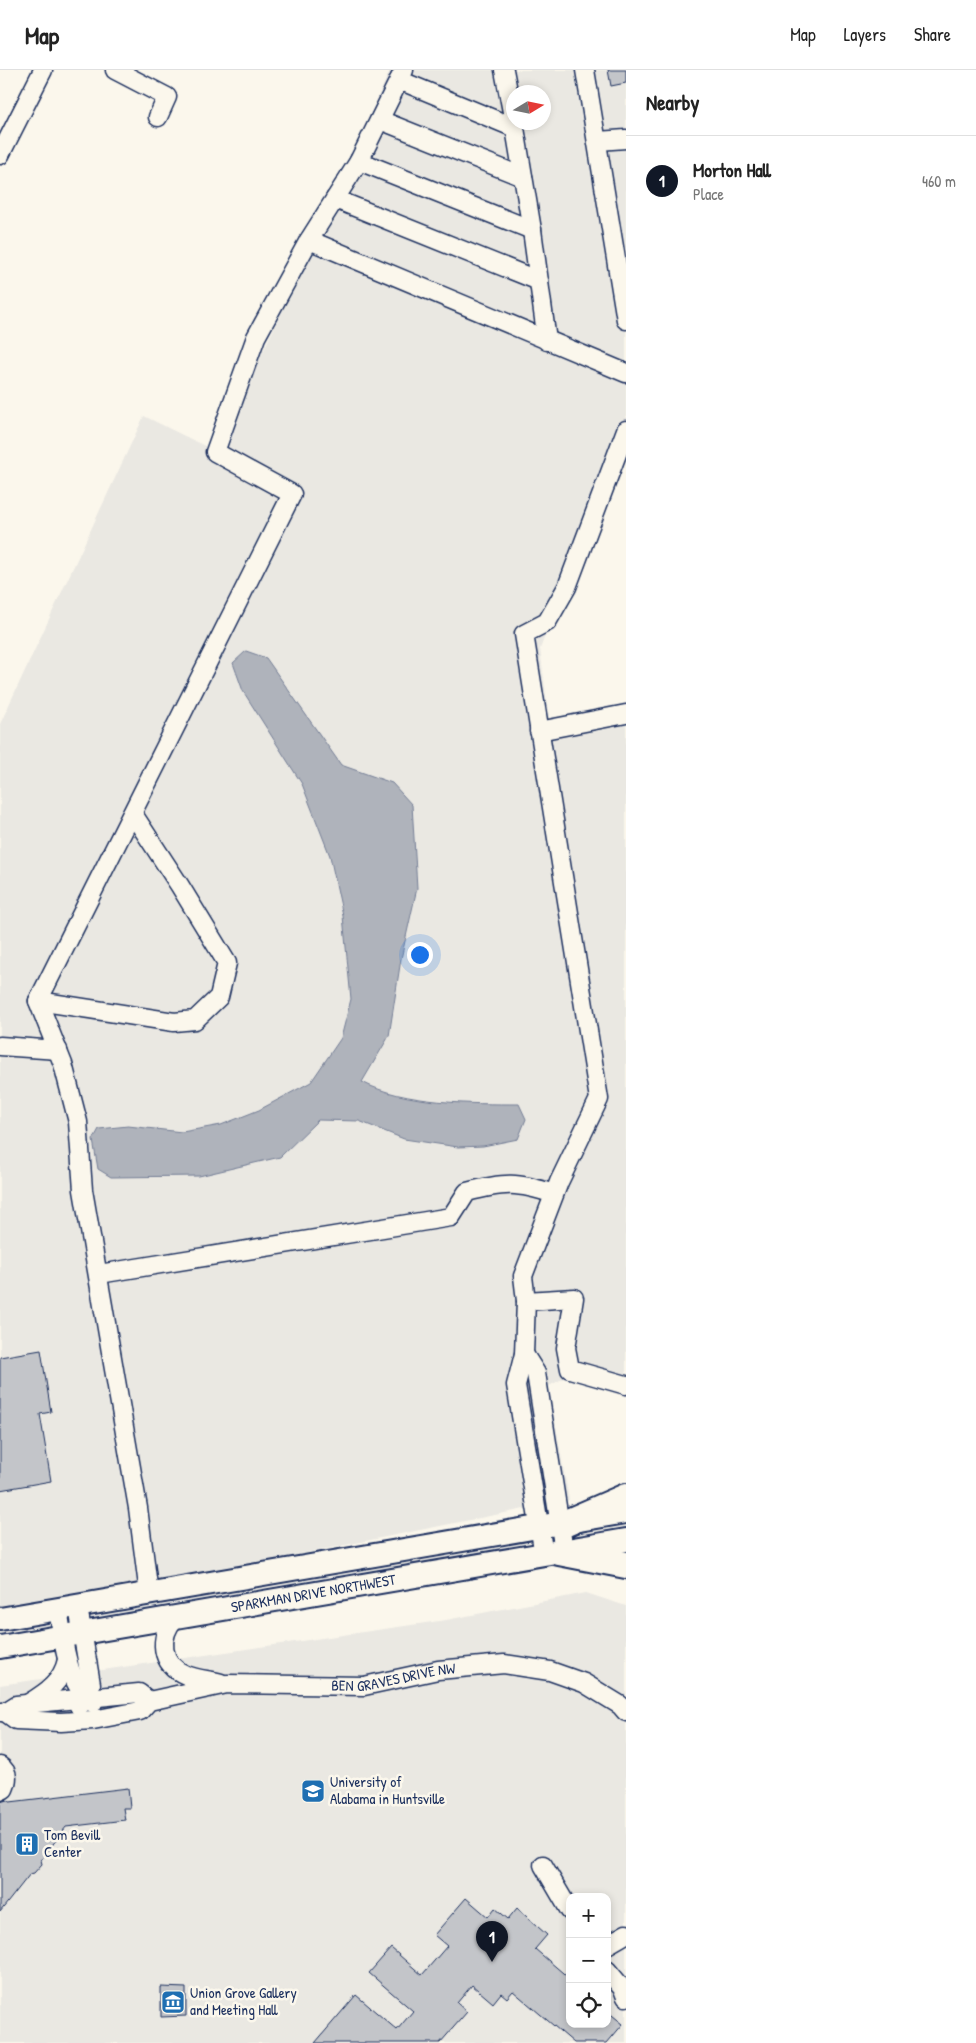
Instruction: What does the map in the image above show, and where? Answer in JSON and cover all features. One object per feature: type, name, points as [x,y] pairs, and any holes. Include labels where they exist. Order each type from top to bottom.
[{"type":"highway","points":[[555,1525],[626,1497]]},
{"type":"highway","points":[[556,1553],[626,1565]]},
{"type":"main road","name":"SPARKMAN DRIVE NORTHWEST","points":[[0,1619],[626,1512]]},
{"type":"main road","name":"SPARKMAN DRIVE NORTHWEST","points":[[0,1647],[626,1540]]},
{"type":"street","points":[[0,155],[43,70]]},
{"type":"street","points":[[115,70],[167,97],[158,117]]},
{"type":"street","points":[[489,70],[505,73]]},
{"type":"street","points":[[585,70],[626,320]]},
{"type":"street","points":[[149,1594],[138,1508],[84,1190],[78,1122],[58,1050],[38,1001],[292,494],[215,452],[256,337],[309,240],[360,161],[402,75],[506,120]]},
{"type":"street","points":[[380,120],[523,177]]},
{"type":"street","points":[[515,130],[532,230],[547,341]]},
{"type":"street","points":[[598,141],[626,139]]},
{"type":"street","points":[[360,161],[532,230]]},
{"type":"street","points":[[335,199],[539,281]]},
{"type":"street","points":[[309,240],[626,373]]},
{"type":"street","points":[[556,1553],[555,1525],[536,1373],[524,1354],[526,1301],[523,1276],[554,1194],[599,1099],[524,634],[547,622],[567,587],[626,430]]},
{"type":"street","points":[[539,731],[626,714]]},
{"type":"street","points":[[38,1001],[174,1022],[195,1020],[219,996],[227,963],[133,814]]},
{"type":"street","points":[[0,1046],[58,1050]]},
{"type":"street","points":[[99,1274],[451,1217],[467,1192],[495,1185],[525,1184],[554,1194]]},
{"type":"street","points":[[526,1301],[574,1298],[566,1348],[570,1370],[626,1385]]},
{"type":"street","points":[[61,1722],[87,1699],[91,1684],[73,1635],[68,1608]]},
{"type":"street","points":[[175,1618],[168,1625],[163,1645],[169,1663],[176,1670],[187,1676],[227,1684]]},
{"type":"street","points":[[28,1704],[57,1683],[63,1673],[73,1635]]},
{"type":"street","points":[[67,1660],[79,1687],[87,1699],[112,1717]]},
{"type":"street","name":"BEN GRAVES DRIVE NW","points":[[2,1712],[16,1720],[61,1722],[112,1717],[140,1711],[150,1701],[227,1684],[364,1686],[438,1670],[504,1664],[550,1670],[584,1683],[620,1705],[626,1712]]},
{"type":"street","name":"BEN GRAVES DRIVE NW","points":[[2,1712],[16,1705],[139,1693],[150,1701]]},
{"type":"street","points":[[0,1766],[6,1772],[8,1780],[4,1789],[0,1791]]},
{"type":"street","points":[[543,1865],[566,1904]]},
{"type":"street","points":[[611,1943],[626,1934]]},
{"type":"street","points":[[611,1975],[623,1989],[626,1997]]},
{"type":"shaded area","points":[[390,70],[626,70],[626,418],[540,649],[549,718],[626,703],[626,1397],[566,1377],[549,1386],[569,1500],[157,1583],[0,1607],[0,724],[144,416],[215,451],[309,255]]},
{"type":"shaded area","points":[[246,651],[266,658],[341,765],[392,783],[412,805],[417,888],[401,959],[389,1036],[362,1082],[398,1095],[418,1099],[460,1103],[519,1104],[526,1119],[518,1139],[483,1146],[458,1147],[404,1139],[359,1121],[318,1120],[280,1157],[199,1176],[111,1177],[98,1169],[93,1140],[99,1129],[128,1126],[182,1132],[221,1125],[259,1110],[311,1082],[341,1038],[351,999],[343,916],[330,856],[302,784],[243,691],[233,663]]},
{"type":"shaded area","name":"University of Alabama in Huntsville","points":[[586,1593],[626,1606],[626,2043],[0,2043],[0,1685],[446,1620]]},
{"type":"building","points":[[608,70],[626,70],[626,83],[611,86]]},
{"type":"building","points":[[41,1350],[51,1412],[40,1414],[51,1481],[0,1490],[0,1357]]},
{"type":"building","name":"Tom Bevill Center","points":[[128,1788],[130,1808],[123,1808],[125,1820],[66,1827],[41,1860],[42,1864],[34,1873],[30,1874],[0,1912],[0,1802]]},
{"type":"building","points":[[466,1898],[488,1917],[495,1908],[508,1919],[517,1908],[547,1935],[535,1949],[566,1976],[566,2028],[611,2028],[611,2014],[623,2024],[607,2043],[574,2043],[513,1991],[507,1998],[501,1993],[493,2003],[472,1985],[457,2003],[467,2012],[440,2043],[315,2043],[356,1995],[397,2030],[413,2011],[369,1973],[391,1948],[422,1975],[447,1946],[434,1935]]},
{"type":"building","name":"Union Grove Gallery and Meeting Hall","points":[[161,1987],[186,1988],[186,2016],[161,2017]]},
{"type":"place","name":"University of Alabama in Huntsville","points":[[313,1791]]},
{"type":"place","name":"Tom Bevill Center","points":[[27,1844]]},
{"type":"place","name":"Morton Hall","points":[[492,1962]]},
{"type":"place","name":"Union Grove Gallery and Meeting Hall","points":[[173,2002]]}]
